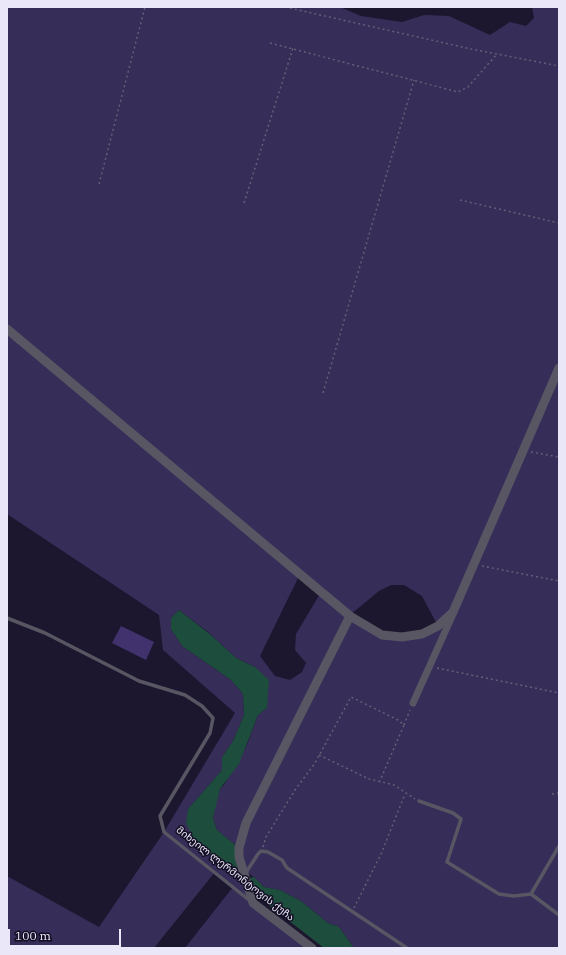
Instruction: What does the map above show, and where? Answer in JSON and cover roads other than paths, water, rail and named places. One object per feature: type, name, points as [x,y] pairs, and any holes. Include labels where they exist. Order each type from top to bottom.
[{"type":"street","points":[[7,329],[350,616],[382,635],[402,637],[422,634],[438,626],[456,606]]},
{"type":"street","points":[[413,703],[559,368]]},
{"type":"street","points":[[253,903],[239,857],[239,848],[246,822],[350,616]]},
{"type":"street","name":"მიხეილ ლერმონტოვის ქუჩა","points":[[253,903],[312,948]]},
{"type":"lane","name":"მიხეილ ლერმონტოვის ქუჩა","points":[[7,618],[45,633],[139,681],[185,695],[202,706],[213,718],[210,733],[160,816],[164,832],[253,903]]},
{"type":"lane","points":[[419,802],[453,813],[461,819],[447,862],[499,894],[514,896],[531,894],[559,915]]},
{"type":"lane","points":[[531,894],[559,846]]},
{"type":"lane","points":[[245,875],[261,850],[268,852],[282,860],[287,868],[407,948]]}]
